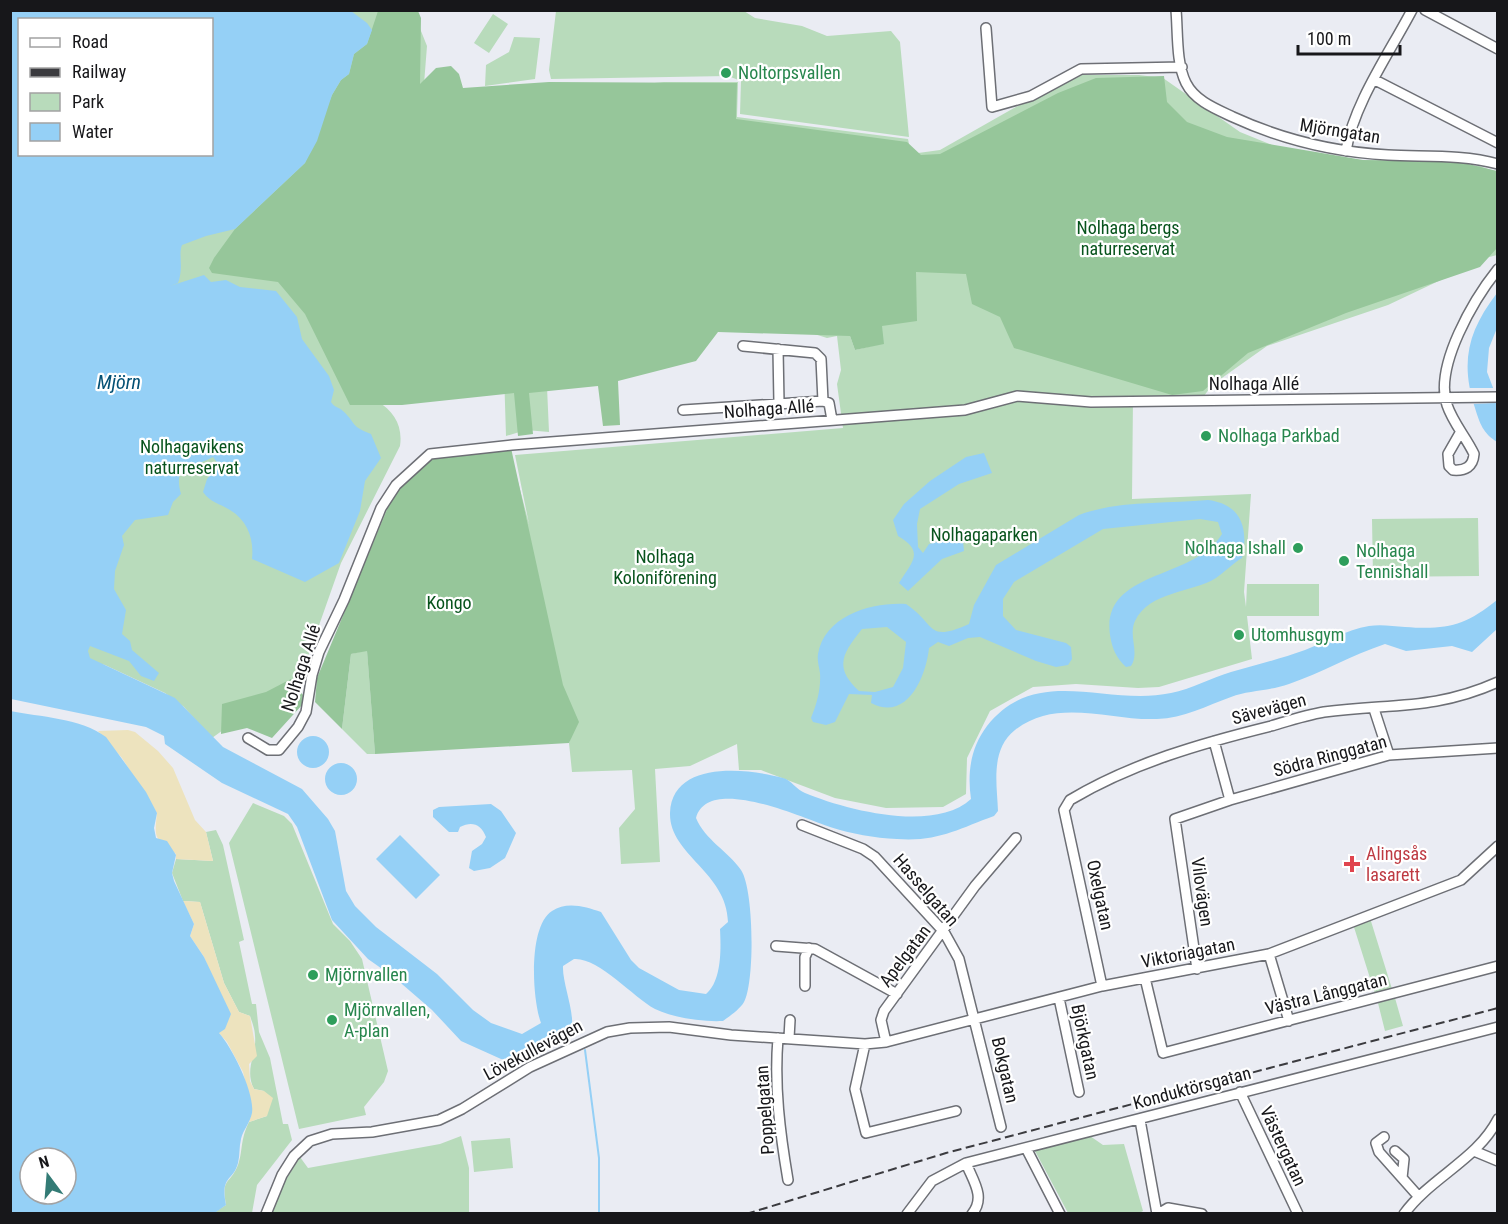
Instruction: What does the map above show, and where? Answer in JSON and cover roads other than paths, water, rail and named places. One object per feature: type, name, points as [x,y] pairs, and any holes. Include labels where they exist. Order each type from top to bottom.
[{"type":"street","points":[[986,28],[992,107],[1031,96],[1081,69],[1182,68],[1176,10]]},
{"type":"street","points":[[1347,151],[1350,130],[1412,10]]},
{"type":"street","points":[[1425,10],[1497,49]]},
{"type":"street","name":"Mjörngatan","points":[[1182,68],[1190,89],[1212,107],[1276,135],[1347,151],[1468,158],[1497,164]]},
{"type":"street","points":[[1375,80],[1497,143]]},
{"type":"street","points":[[1460,433],[1445,398],[1445,381],[1454,348],[1470,310],[1497,269]]},
{"type":"street","points":[[743,346],[815,353],[821,359],[823,401]]},
{"type":"street","points":[[778,349],[779,403]]},
{"type":"street","name":"Nolhaga Allé","points":[[248,738],[268,750],[279,750],[298,727],[306,712],[312,675],[319,652],[344,600],[381,508],[396,485],[430,454],[512,445],[965,410],[1017,396],[1091,402],[1497,397]]},
{"type":"street","points":[[683,410],[823,401],[829,404],[832,420]]},
{"type":"street","name":"Sävevägen","points":[[1064,810],[1070,800],[1125,772],[1214,741],[1322,712],[1428,704],[1461,697],[1497,682]]},
{"type":"street","points":[[1374,709],[1389,755]]},
{"type":"street","points":[[1214,741],[1230,800]]},
{"type":"street","name":"Södra Ringgatan","points":[[1175,819],[1230,800],[1389,755],[1497,748]]},
{"type":"street","name":"Oxelgatan","points":[[1064,810],[1102,986]]},
{"type":"street","name":"Vilovägen","points":[[1175,819],[1197,969]]},
{"type":"street","name":"Hasselgatan","points":[[802,825],[863,849],[875,857],[944,932],[959,959],[975,1021]]},
{"type":"street","name":"Apelgatan","points":[[886,1042],[881,1020],[884,1011],[944,932],[975,886],[1016,838]]},
{"type":"street","name":"Viktoriagatan","points":[[865,1044],[886,1042],[975,1021],[1102,986],[1269,954],[1461,880],[1497,846]]},
{"type":"street","points":[[776,946],[809,948],[897,994]]},
{"type":"street","points":[[805,986],[805,957],[809,948]]},
{"type":"street","points":[[1269,954],[1289,1021]]},
{"type":"street","name":"Västra Långgatan","points":[[1145,978],[1163,1053],[1497,966]]},
{"type":"street","name":"Björkgatan","points":[[1059,998],[1079,1092]]},
{"type":"street","points":[[789,1038],[790,1020]]},
{"type":"street","name":"Bokgatan","points":[[975,1021],[1001,1127]]},
{"type":"street","name":"Lövekullevägen","points":[[266,1214],[268,1202],[282,1175],[294,1156],[310,1141],[332,1134],[372,1132],[438,1120],[462,1109],[530,1067],[596,1035],[630,1028],[658,1027],[865,1044]]},
{"type":"street","name":"Konduktörsgatan","points":[[909,1210],[932,1181],[966,1163],[1497,1027]]},
{"type":"street","name":"Poppelgatan","points":[[778,1038],[776,1080],[779,1130],[788,1180]]},
{"type":"street","points":[[865,1044],[855,1089],[866,1133],[956,1111]]},
{"type":"street","name":"Västergatan","points":[[1240,1092],[1298,1214]]},
{"type":"street","points":[[1404,1214],[1419,1197],[1482,1144],[1497,1119]]},
{"type":"street","points":[[1140,1120],[1157,1214],[1168,1208],[1202,1214]]},
{"type":"street","points":[[1384,1137],[1376,1143],[1379,1152],[1419,1197]]},
{"type":"street","points":[[1026,1148],[1060,1214]]},
{"type":"street","points":[[1395,1151],[1404,1159],[1402,1178]]},
{"type":"street","points":[[1474,1151],[1497,1161]]},
{"type":"street","points":[[966,1163],[980,1198],[979,1205],[972,1214]]},
{"type":"water","name":"Mjörn","points":[[10,11],[351,11],[367,23],[372,30],[367,44],[354,54],[349,74],[341,80],[332,95],[317,141],[305,163],[235,229],[182,245],[180,277],[178,283],[170,286],[204,275],[211,282],[226,280],[240,287],[276,291],[297,317],[302,339],[329,376],[334,390],[331,402],[343,411],[357,427],[371,434],[381,458],[365,481],[360,511],[339,563],[305,582],[252,559],[251,538],[241,519],[212,501],[203,492],[207,479],[219,465],[213,457],[182,471],[179,484],[181,494],[173,502],[168,515],[135,520],[122,536],[124,545],[115,571],[114,589],[126,610],[122,634],[130,641],[132,650],[159,673],[154,681],[141,676],[129,661],[90,646],[88,651],[90,658],[175,698],[223,747],[302,789],[328,819],[335,831],[346,891],[355,906],[376,927],[437,974],[473,1010],[491,1023],[522,1034],[541,1023],[534,981],[539,931],[544,919],[552,911],[564,906],[583,907],[601,912],[631,960],[639,968],[679,990],[706,994],[718,973],[720,929],[728,922],[725,905],[709,877],[678,841],[672,828],[670,813],[674,796],[683,784],[697,776],[732,771],[768,774],[786,779],[805,793],[843,806],[889,815],[913,817],[935,815],[955,809],[971,799],[970,770],[977,742],[987,726],[1007,707],[1028,696],[1073,691],[1146,696],[1171,693],[1296,653],[1344,633],[1369,626],[1444,627],[1475,616],[1497,600],[1497,629],[1472,652],[1452,646],[1406,651],[1385,644],[1289,684],[1238,695],[1195,711],[1167,718],[1139,719],[1066,713],[1031,720],[1007,738],[998,757],[996,779],[998,811],[994,816],[936,836],[911,839],[863,835],[830,827],[757,803],[736,799],[718,800],[704,805],[696,818],[700,826],[741,870],[745,880],[752,936],[748,991],[742,1005],[723,1021],[697,1020],[671,1015],[655,1009],[594,964],[574,959],[563,966],[572,1021],[569,1035],[531,1057],[513,1061],[501,1059],[461,1041],[432,1010],[395,978],[368,959],[332,920],[297,827],[288,814],[222,783],[165,744],[164,736],[146,727],[11,699]]},
{"type":"water","points":[[1497,293],[1497,328],[1489,348],[1487,372],[1497,398],[1497,442],[1485,432],[1479,419],[1470,391],[1468,361],[1473,334]]},
{"type":"water","points":[[984,453],[992,473],[959,484],[920,509],[917,524],[918,547],[923,553],[929,544],[957,537],[963,541],[964,551],[942,559],[908,591],[899,583],[914,558],[914,553],[912,547],[898,536],[893,520],[904,504],[930,481],[966,457]]},
{"type":"water","points":[[1208,500],[1228,507],[1240,519],[1244,537],[1242,558],[1216,578],[1160,598],[1142,611],[1133,627],[1134,655],[1131,666],[1126,667],[1120,660],[1113,648],[1110,635],[1111,614],[1120,598],[1134,586],[1191,560],[1209,549],[1222,534],[1218,522],[1200,519],[1103,529],[1014,582],[1003,599],[1003,616],[1016,630],[1066,643],[1071,647],[1072,659],[1068,665],[1056,667],[1036,661],[980,637],[968,638],[949,646],[938,642],[929,648],[919,683],[904,702],[884,707],[871,703],[872,695],[849,694],[835,722],[826,725],[813,722],[811,718],[820,685],[818,654],[822,641],[830,629],[852,614],[879,605],[906,604],[938,632],[955,629],[969,624],[974,605],[996,565],[1079,515],[1110,507],[1143,503]],"holes":[[[887,627],[906,642],[903,668],[893,687],[875,692],[859,691],[846,675],[844,667],[846,653],[862,629]]]},
{"type":"water","points":[[10,711],[73,722],[106,737],[146,792],[157,813],[154,828],[156,838],[167,841],[176,855],[172,873],[194,924],[190,936],[204,957],[231,1014],[225,1029],[219,1033],[242,1071],[252,1104],[250,1120],[241,1139],[239,1160],[226,1184],[226,1205],[216,1212],[218,1213],[11,1213]]},
{"type":"water","points":[[313,736],[324,741],[329,752],[324,763],[313,768],[302,763],[297,752],[302,741]]},
{"type":"water","points":[[341,763],[352,768],[357,779],[352,790],[341,795],[330,790],[325,779],[330,768]]},
{"type":"water","points":[[491,804],[501,811],[516,833],[505,858],[490,868],[474,871],[469,868],[472,851],[482,844],[486,837],[484,833],[472,824],[460,827],[458,832],[449,832],[433,817],[433,810],[439,807]]},
{"type":"water","points":[[400,835],[440,875],[416,899],[376,859]]},
{"type":"waterway","points":[[585,1050],[599,1158],[599,1214]]},
{"type":"railway","points":[[746,1214],[946,1153],[1498,1008]]},
{"type":"place","name":"Noltorpsvallen","points":[[726,73]]},
{"type":"place","name":"Nolhaga Parkbad","points":[[1206,436]]},
{"type":"place","name":"Nolhaga Ishall","points":[[1298,548]]},
{"type":"place","name":"Nolhaga Tennishall","points":[[1344,561]]},
{"type":"place","name":"Utomhusgym","points":[[1239,635]]},
{"type":"place","name":"Alingsås lasarett","points":[[1352,864]]},
{"type":"place","name":"Mjörnvallen","points":[[313,975]]},
{"type":"place","name":"Mjörnvallen, A-plan","points":[[332,1020]]},
{"type":"park label","name":"Nolhaga bergs naturreservat","points":[[1128,238]]},
{"type":"park label","name":"Nolhagavikens naturreservat","points":[[192,457]]},
{"type":"park label","name":"Nolhagaparken","points":[[984,535]]},
{"type":"park label","name":"Nolhaga Koloniförening","points":[[665,567]]},
{"type":"park label","name":"Kongo","points":[[449,603]]}]
